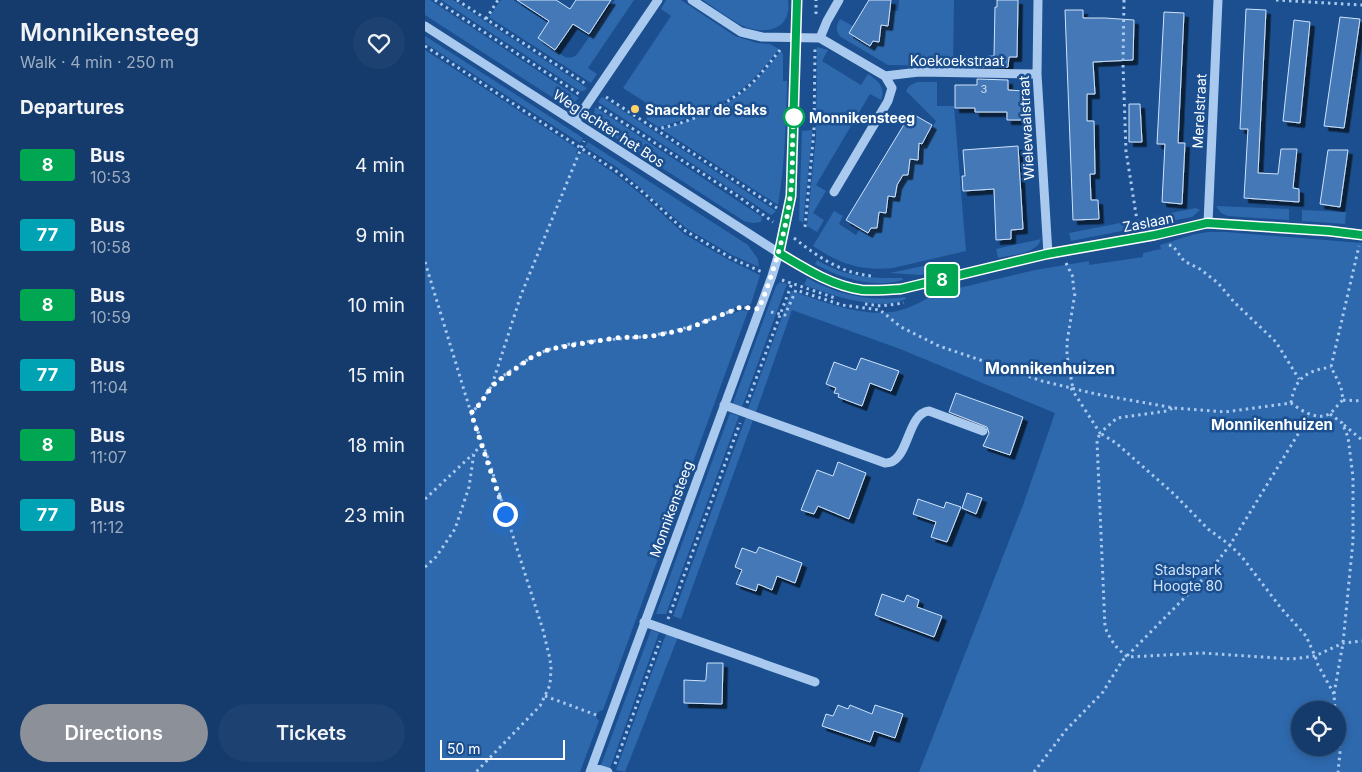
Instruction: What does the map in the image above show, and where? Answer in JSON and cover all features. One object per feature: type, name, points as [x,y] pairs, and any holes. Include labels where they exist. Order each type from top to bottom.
[{"type":"street","points":[[575,122],[658,0]]},
{"type":"street","points":[[692,0],[741,32],[762,37],[817,38],[885,76],[892,88],[888,102],[834,192]]},
{"type":"street","name":"Monnikensteeg","points":[[608,772],[591,769],[779,253],[791,196],[797,0]]},
{"type":"street","points":[[817,38],[839,0]]},
{"type":"street","name":"Wielewaalstraat","points":[[1038,0],[1037,74],[1047,254]]},
{"type":"street","name":"Merelstraat","points":[[1207,223],[1218,0]]},
{"type":"street","name":"Weg achter het Bos","points":[[425,26],[779,253]]},
{"type":"street","name":"Koekoekstraat","points":[[885,76],[919,72],[1037,74]]},
{"type":"street","name":"Zaslaan","points":[[779,253],[833,282],[862,290],[883,290],[901,289],[1047,254],[1140,238],[1207,223],[1329,231],[1361,239]]},
{"type":"street","points":[[724,405],[885,463],[893,462],[899,454],[923,411],[929,410],[983,431]]},
{"type":"street","points":[[645,622],[815,682]]},
{"type":"path","name":"Weg achter het Bos","points":[[435,0],[739,197],[784,230]]},
{"type":"path","name":"Weg achter het Bos","points":[[457,0],[787,215]]},
{"type":"path","points":[[485,19],[498,0]]},
{"type":"path","points":[[805,227],[813,130],[817,38],[816,0]]},
{"type":"path","points":[[1124,0],[1123,64],[1126,152],[1140,238]]},
{"type":"path","points":[[1277,0],[1362,5]]},
{"type":"path","points":[[655,128],[675,124],[706,112],[735,96],[757,77],[780,50],[785,38]]},
{"type":"path","points":[[425,46],[616,171],[644,193],[684,230],[731,258],[772,276]]},
{"type":"path","points":[[471,413],[480,404],[492,386],[521,295],[581,147]]},
{"type":"path","points":[[784,230],[820,258],[835,267],[850,273],[874,276]]},
{"type":"path","points":[[1343,400],[1341,387],[1331,367],[1355,255],[1361,239]]},
{"type":"path","points":[[1167,245],[1173,246],[1184,261],[1200,269],[1218,284],[1234,302],[1258,323],[1276,342],[1299,379]]},
{"type":"path","points":[[1061,252],[1073,277],[1075,293],[1067,342],[1072,388],[1099,433],[1116,442],[1174,494],[1209,529],[1242,557],[1305,636],[1333,694]]},
{"type":"path","points":[[425,262],[471,413],[543,630],[550,659],[551,681],[539,706],[476,772]]},
{"type":"path","points":[[613,772],[792,283]]},
{"type":"path","points":[[492,386],[532,357],[550,349],[615,338],[653,336],[687,329],[741,307],[785,315],[796,290],[837,303],[880,310],[901,327],[939,346],[1042,381],[1072,388],[1174,408],[1225,412],[1291,403],[1308,414],[1325,416],[1330,414],[1343,400]]},
{"type":"path","points":[[1291,403],[1299,379],[1315,370],[1331,367]]},
{"type":"path","points":[[1343,400],[1362,401]]},
{"type":"path","points":[[1174,408],[1167,411],[1117,418],[1099,433],[1097,441],[1105,627],[1115,645],[1128,657],[1201,653],[1292,659],[1315,656],[1343,644],[1362,641]]},
{"type":"path","points":[[1034,772],[1066,730],[1103,692],[1122,662],[1206,576],[1230,545],[1303,426],[1308,414]]},
{"type":"path","points":[[1330,414],[1362,440]]},
{"type":"path","points":[[1334,701],[1333,694],[1343,644],[1353,541],[1353,477],[1348,437],[1342,423]]},
{"type":"path","points":[[425,499],[482,444]]},
{"type":"path","points":[[425,567],[436,557],[455,529],[469,487],[474,453]]},
{"type":"path","points":[[545,696],[609,720]]},
{"type":"path","points":[[1338,772],[1340,756]]},
{"type":"green space","points":[[425,0],[430,0],[579,98],[573,103],[561,103],[425,15]]},
{"type":"green space","points":[[441,0],[453,0],[587,88],[584,91],[580,91]]},
{"type":"green space","points":[[501,0],[513,0],[548,23],[538,39],[569,58],[574,57],[578,53],[615,0],[634,0],[588,68],[597,74],[591,83],[489,17]]},
{"type":"green space","points":[[666,0],[681,0],[735,36],[757,43],[770,44],[779,49],[755,77],[731,97],[708,110],[658,127],[646,119],[654,108],[623,88],[671,16],[661,9]]},
{"type":"green space","points":[[703,0],[788,0],[788,10],[785,19],[780,25],[768,30],[760,30],[739,24]]},
{"type":"green space","points":[[899,0],[954,0],[953,66],[888,65],[841,37],[838,33],[837,26],[840,19],[853,26],[849,33],[870,46],[874,41],[879,42],[883,26],[889,27],[892,10],[898,11]]},
{"type":"green space","points":[[425,36],[583,138],[580,143],[425,43]]},
{"type":"green space","points":[[817,47],[828,50],[822,61],[861,85],[868,74],[882,88],[882,95],[881,100],[870,94],[816,185],[826,191],[813,213],[824,220],[817,232],[807,226],[816,136]]},
{"type":"green space","points":[[425,50],[578,149],[576,153],[580,156],[582,151],[615,174],[643,196],[684,234],[729,260],[760,275],[751,304],[734,308],[734,313],[741,310],[748,311],[603,710],[598,712],[596,717],[599,721],[580,772],[425,772]]},
{"type":"green space","points":[[781,51],[783,54],[783,81],[787,81],[784,159],[778,205],[661,129],[704,114],[725,104],[754,82]]},
{"type":"green space","points":[[917,82],[937,82],[937,106],[954,106],[966,251],[893,268],[860,267],[841,262],[813,246],[834,211],[843,216],[839,224],[856,235],[860,229],[868,234],[871,228],[877,229],[881,213],[887,213],[890,198],[896,198],[897,186],[903,176],[909,176],[910,164],[913,160],[918,160],[922,145],[927,145],[929,133],[936,121],[906,91],[909,86]]},
{"type":"green space","points":[[602,97],[776,211],[771,215],[598,102]]},
{"type":"green space","points":[[595,107],[762,217],[761,222],[744,221],[597,126],[593,119]]},
{"type":"green space","points":[[812,130],[803,223],[799,220],[802,131]]},
{"type":"green space","points":[[588,142],[748,245],[758,259],[759,267],[732,255],[686,228],[618,168],[585,147]]},
{"type":"green space","points":[[1216,206],[1289,209],[1289,220],[1228,216],[1221,213]]},
{"type":"green space","points":[[1196,208],[1200,210],[1192,217],[1156,224],[1155,216]]},
{"type":"green space","points":[[1302,210],[1346,212],[1345,224],[1302,221]]},
{"type":"green space","points":[[1130,221],[1132,229],[1071,241],[1069,233]]},
{"type":"green space","name":"Stadspark Hoogte 80","points":[[1208,232],[1362,243],[1362,772],[919,772],[1023,505],[1055,413],[900,349],[792,310],[756,412],[748,409],[791,292],[848,309],[877,313],[891,312],[909,307],[942,292],[1035,270],[1089,261],[1089,265],[1143,257],[1143,253],[1161,249],[1160,245]]},
{"type":"green space","points":[[1041,239],[1035,248],[1029,251],[998,258],[996,249]]},
{"type":"green space","points":[[817,260],[849,274],[868,277],[902,278],[903,280],[880,283],[857,281],[835,274],[815,264]]},
{"type":"green space","points":[[937,263],[939,272],[920,275],[890,273]]},
{"type":"green space","points":[[807,278],[830,289],[855,296],[879,299],[905,297],[906,299],[895,303],[882,304],[855,301],[804,285]]},
{"type":"green space","points":[[780,282],[787,284],[742,407],[733,403],[776,286]]},
{"type":"green space","points":[[730,413],[739,416],[666,614],[656,614]]},
{"type":"green space","points":[[746,417],[753,420],[681,619],[673,616]]},
{"type":"green space","points":[[651,630],[659,633],[610,768],[601,765]]},
{"type":"green space","points":[[666,634],[678,637],[625,772],[616,770]]},
{"type":"building","points":[[517,0],[556,0],[570,9],[576,0],[611,0],[589,34],[573,24],[555,50],[538,38],[549,21]]},
{"type":"building","points":[[869,0],[891,0],[888,26],[881,25],[879,42],[873,41],[870,46],[849,33]]},
{"type":"building","points":[[997,0],[1018,0],[1017,57],[1009,57],[1008,67],[977,67],[977,57],[994,56],[995,7],[997,7]]},
{"type":"building","points":[[1246,9],[1266,10],[1258,173],[1278,174],[1281,149],[1297,149],[1293,188],[1299,189],[1299,202],[1244,198],[1248,129],[1240,129]]},
{"type":"building","points":[[1065,10],[1083,10],[1083,18],[1134,20],[1133,60],[1093,62],[1095,94],[1087,94],[1087,121],[1094,121],[1095,174],[1090,174],[1091,200],[1098,200],[1099,219],[1073,220]]},
{"type":"building","points":[[1164,12],[1184,13],[1178,143],[1185,143],[1182,204],[1162,202],[1165,144],[1157,144]]},
{"type":"building","points":[[1340,17],[1360,19],[1344,128],[1324,126]]},
{"type":"building","points":[[1294,20],[1310,22],[1300,123],[1283,121]]},
{"type":"building","points":[[977,79],[1008,80],[1008,90],[1024,91],[1024,120],[1007,120],[1007,112],[975,112],[975,108],[955,108],[955,85],[977,85]]},
{"type":"building","points":[[1129,104],[1140,104],[1142,142],[1129,142]]},
{"type":"building","points":[[911,113],[932,125],[922,144],[919,143],[918,160],[910,159],[908,175],[903,175],[897,185],[895,197],[888,196],[886,213],[879,212],[877,228],[871,228],[868,233],[846,220]]},
{"type":"building","points":[[1018,146],[1023,229],[1011,230],[1011,239],[996,240],[994,189],[963,191],[962,176],[965,176],[963,150]]},
{"type":"building","points":[[1328,150],[1348,150],[1340,207],[1320,204]]},
{"type":"building","points":[[861,358],[899,371],[891,391],[870,383],[862,406],[838,397],[839,394],[834,393],[836,388],[826,384],[834,362],[856,370]]},
{"type":"building","points":[[956,393],[1023,417],[1010,455],[983,446],[989,433],[987,427],[949,412]]},
{"type":"building","points":[[838,462],[866,473],[849,519],[818,506],[814,514],[801,510],[817,470],[833,476]]},
{"type":"building","points":[[967,493],[982,498],[976,514],[962,508]]},
{"type":"building","points":[[918,499],[944,508],[946,502],[961,507],[947,542],[931,537],[936,522],[913,514]]},
{"type":"building","points":[[759,547],[802,563],[795,583],[777,576],[772,590],[758,584],[756,591],[736,584],[742,570],[735,567],[742,548],[756,553]]},
{"type":"building","points":[[882,594],[904,602],[907,595],[919,600],[917,607],[942,616],[934,637],[875,615]]},
{"type":"building","points":[[707,663],[723,663],[722,704],[684,703],[684,680],[705,681]]},
{"type":"building","points":[[838,705],[848,709],[850,705],[872,714],[875,705],[903,714],[895,738],[874,731],[870,742],[822,726],[826,714],[833,716]]},
{"type":"bus line","name":"8","points":[[797,0],[791,196],[779,253],[833,282],[862,290],[901,289],[1047,254],[1155,235],[1207,223],[1362,235]]},
{"type":"place","name":"Snackbar de Saks","points":[[635,109]]},
{"type":"place","name":"Monnikensteeg","points":[[794,117]]},
{"type":"district","name":"Monnikenhuizen","points":[[1050,368]]},
{"type":"district","name":"Monnikenhuizen","points":[[1272,424]]},
{"type":"route","points":[[505,514],[489,461],[471,413],[480,404],[492,386],[532,357],[550,349],[615,338],[653,336],[687,329],[741,307],[759,309],[779,253],[791,196],[794,117]]}]
